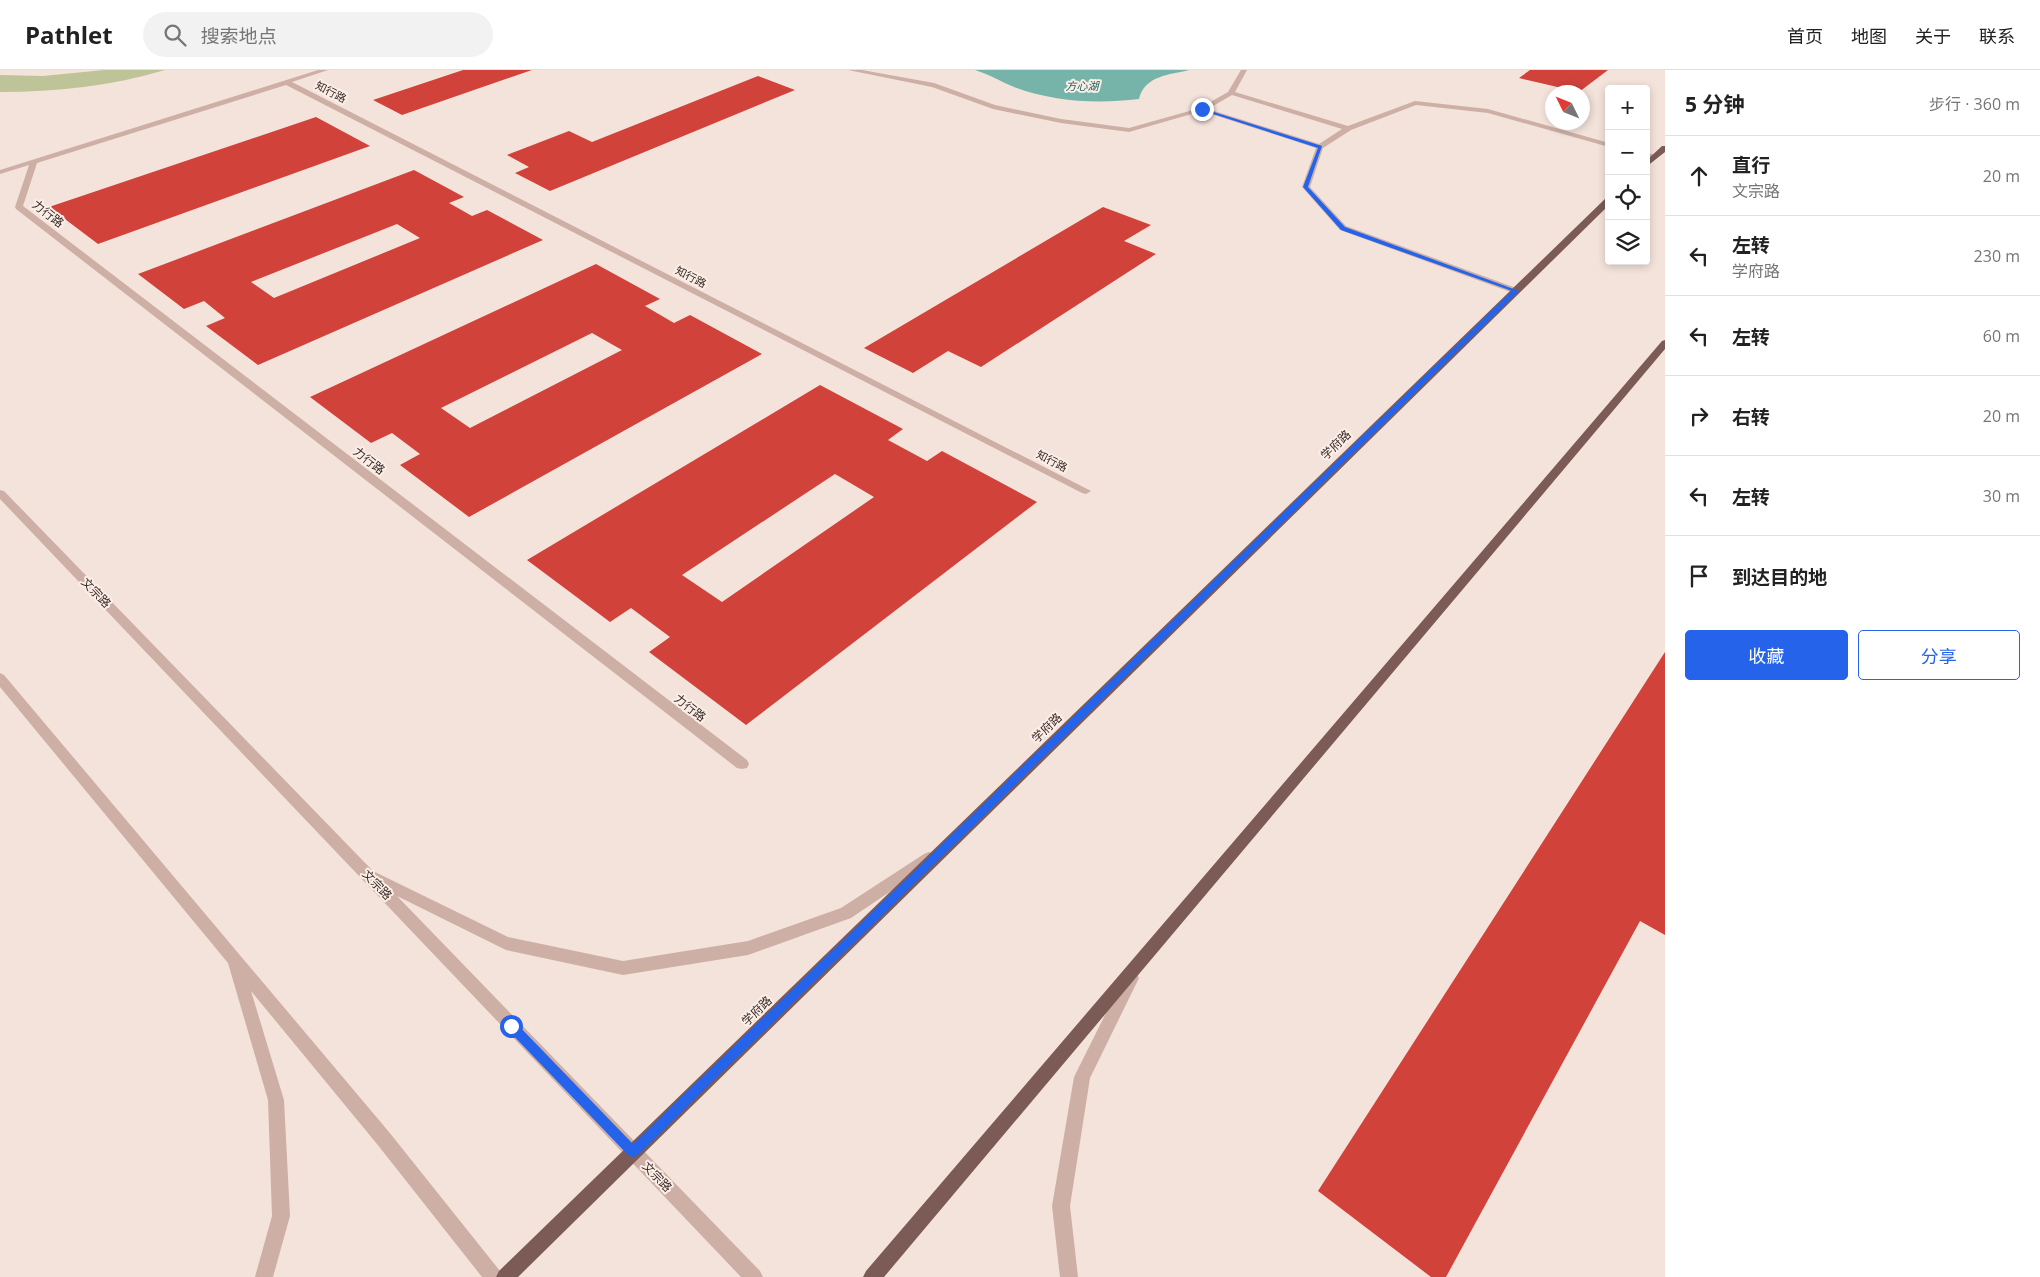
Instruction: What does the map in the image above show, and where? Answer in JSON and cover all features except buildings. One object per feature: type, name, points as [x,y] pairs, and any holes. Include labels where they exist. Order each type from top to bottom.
[{"type":"main road","points":[[1650,156],[1665,148]]},
{"type":"main road","name":"学府路","points":[[506,1277],[1605,204]]},
{"type":"main road","points":[[872,1277],[1665,344]]},
{"type":"street","points":[[0,172],[325,70]]},
{"type":"street","points":[[851,70],[934,85],[993,107],[1061,121],[1130,130],[1202,109],[1231,93],[1244,70]]},
{"type":"street","name":"知行路","points":[[286,82],[1086,491]]},
{"type":"street","points":[[1231,93],[1348,128]]},
{"type":"street","points":[[1516,291],[1343,228],[1306,187],[1320,147],[1348,128],[1415,103],[1488,111],[1605,144]]},
{"type":"street","points":[[1202,109],[1320,147]]},
{"type":"street","name":"力行路","points":[[34,161],[19,207],[742,764]]},
{"type":"street","name":"文宗路","points":[[0,493],[754,1277]]},
{"type":"street","points":[[0,678],[384,1138],[494,1277]]},
{"type":"street","points":[[364,872],[506,943],[623,968],[748,948],[846,913],[945,848]]},
{"type":"street","points":[[234,959],[276,1100],[280,1216],[264,1277]]},
{"type":"street","points":[[1069,1277],[1061,1206],[1082,1077],[1137,964]]},
{"type":"green space","points":[[104,70],[165,70],[145,76],[84,87],[0,92],[0,75],[43,76]]},
{"type":"water","name":"方心湖","points":[[975,70],[1189,70],[1159,77],[1152,81],[1142,91],[1139,99],[1076,101],[1029,92]]},
{"type":"route","points":[[511,1026],[633,1152],[1516,291],[1343,228],[1306,187],[1320,147],[1202,109]]}]
